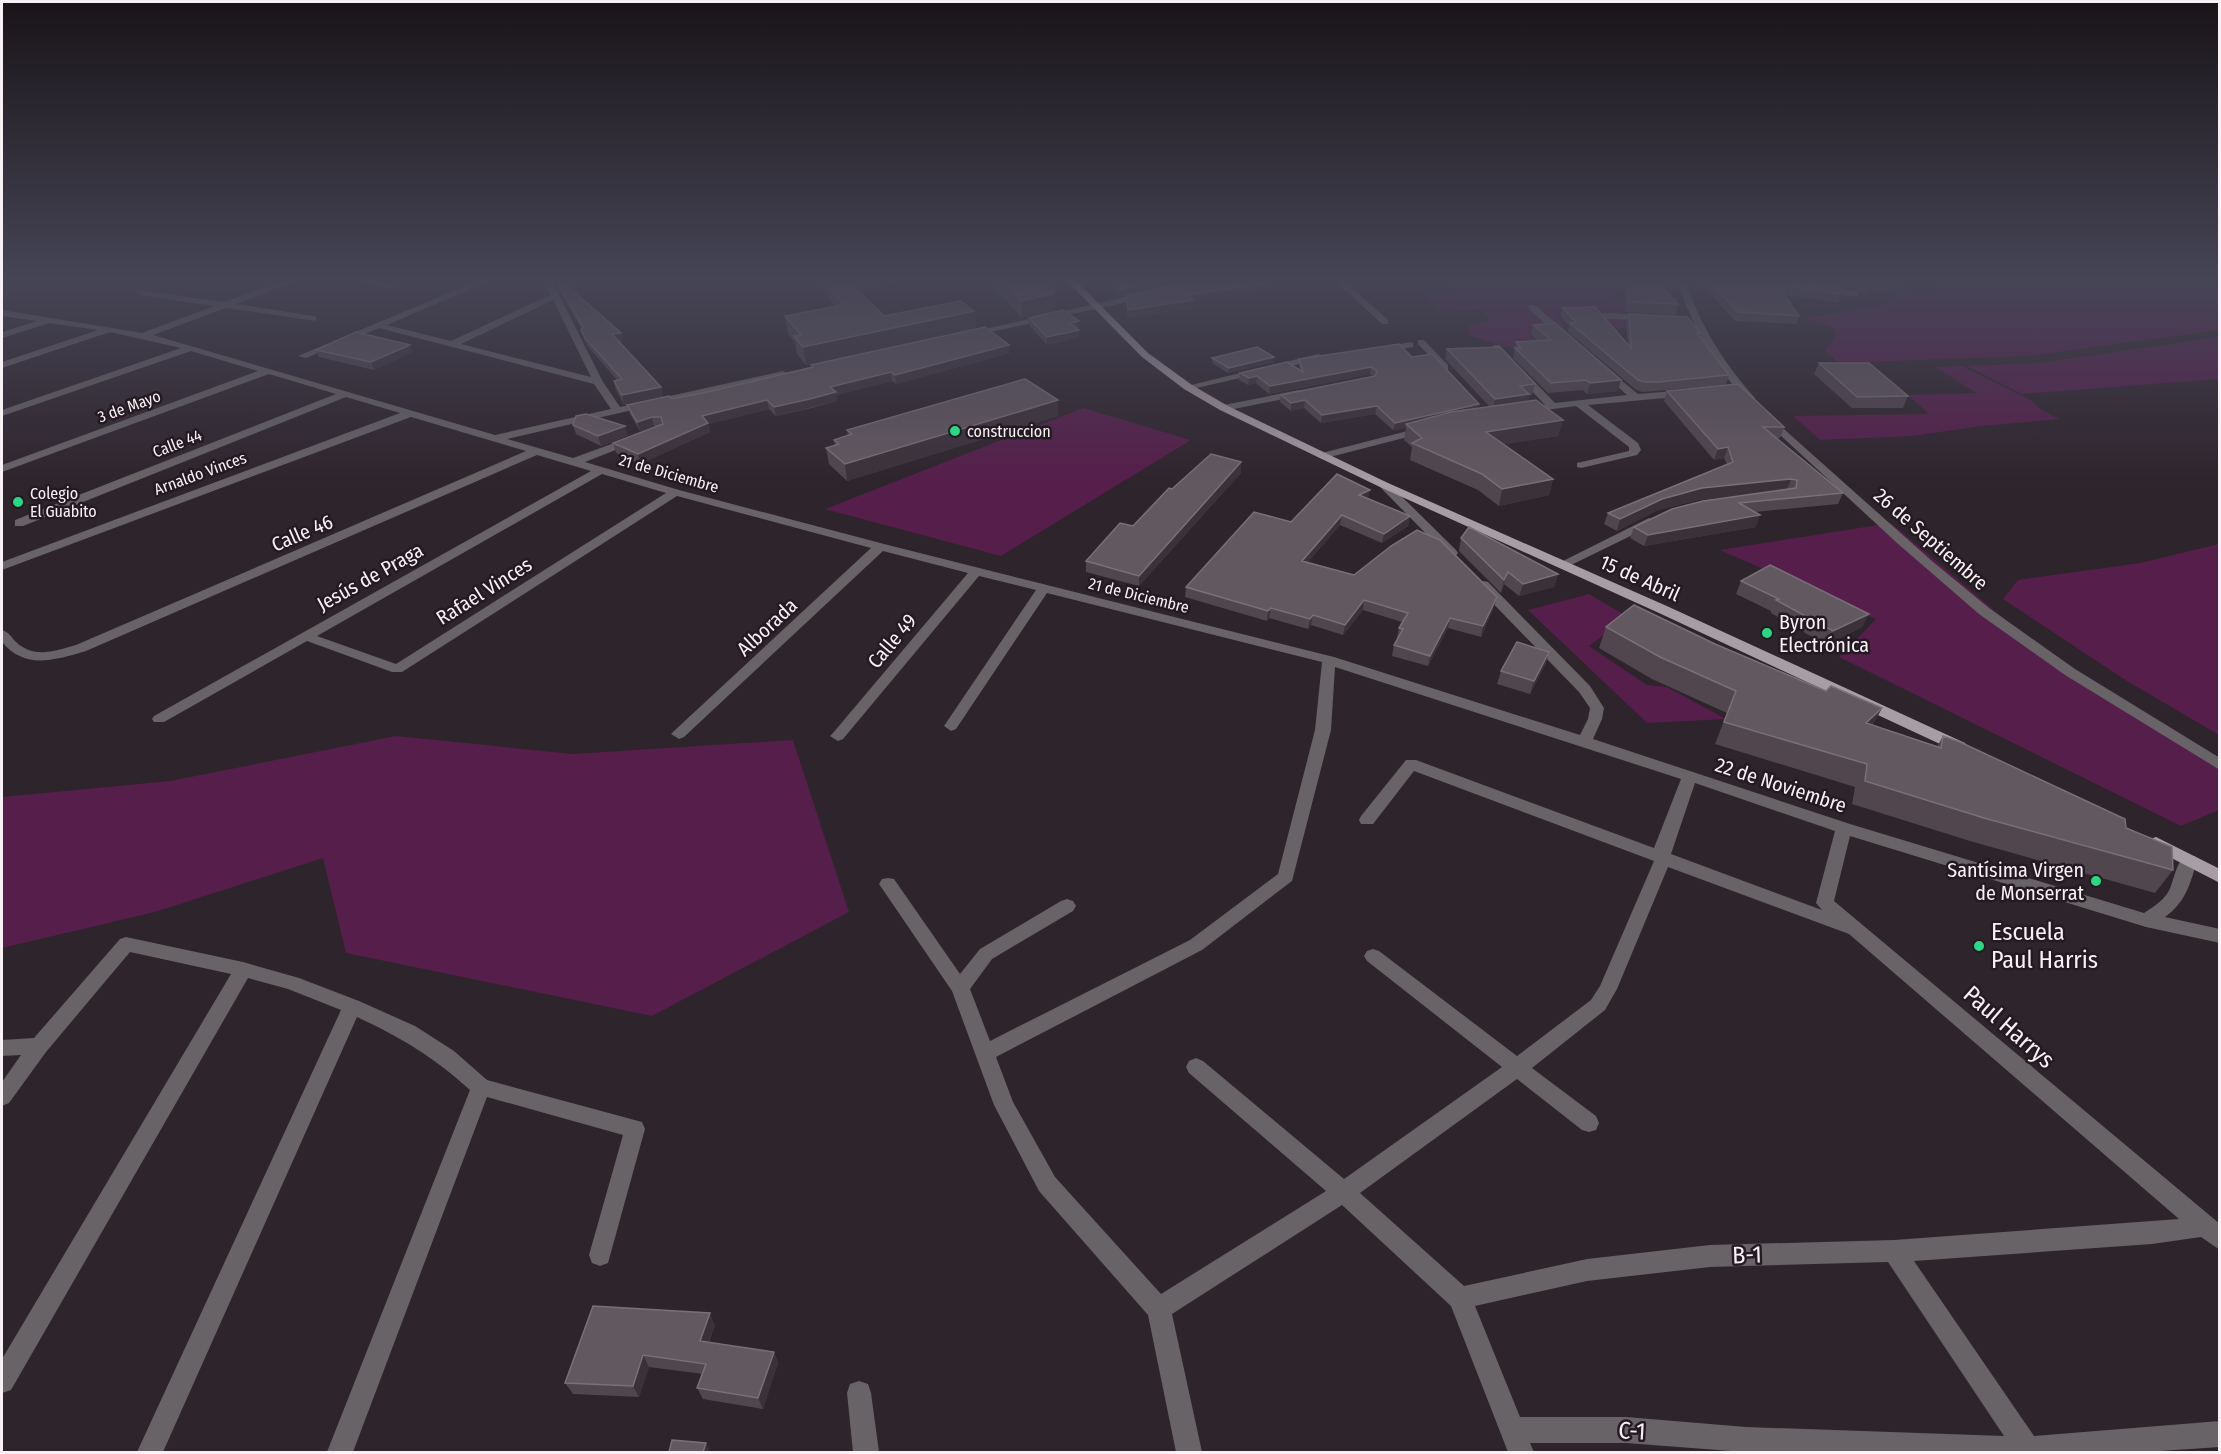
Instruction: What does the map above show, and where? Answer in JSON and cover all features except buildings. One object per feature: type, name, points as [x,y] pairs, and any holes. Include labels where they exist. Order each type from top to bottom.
[{"type":"main road","name":"15 de Abril","points":[[1137,347],[1188,387],[1224,408],[1322,456],[1563,564],[1974,754]]},
{"type":"main road","points":[[2146,838],[2220,877]]},
{"type":"street","points":[[2,365],[56,347]]},
{"type":"street","name":"21 de Diciembre","points":[[187,347],[675,492],[880,547],[1329,660]]},
{"type":"street","points":[[303,356],[325,347]]},
{"type":"street","points":[[463,347],[597,382]]},
{"type":"street","points":[[580,347],[597,382],[616,411]]},
{"type":"street","points":[[1375,350],[1397,347]]},
{"type":"street","points":[[1426,347],[1452,375]]},
{"type":"street","points":[[1496,347],[1553,406]]},
{"type":"street","name":"26 de Septiembre","points":[[1709,347],[1735,389],[1950,584],[1985,612],[2083,679],[2220,765]]},
{"type":"street","points":[[2,413],[191,348]]},
{"type":"street","points":[[1188,387],[1278,364],[1328,356]]},
{"type":"street","points":[[1593,361],[1635,397]]},
{"type":"street","name":"3 de Mayo","points":[[2,469],[268,371]]},
{"type":"street","points":[[495,439],[791,373]]},
{"type":"street","points":[[1224,408],[1314,390]]},
{"type":"street","points":[[1509,413],[1578,403],[1694,392]]},
{"type":"street","name":"Calle 44","points":[[19,523],[346,394]]},
{"type":"street","points":[[1578,403],[1634,444],[1636,450],[1633,453],[1581,465]]},
{"type":"street","name":"Arnaldo Vinces","points":[[2,566],[411,414]]},
{"type":"street","points":[[1322,456],[1439,426]]},
{"type":"street","points":[[573,462],[648,434]]},
{"type":"street","name":"Calle 46","points":[[2,634],[14,649],[31,658],[53,656],[81,648],[358,531],[536,451]]},
{"type":"street","name":"Jesús de Praga","points":[[159,719],[601,470]]},
{"type":"street","points":[[1384,485],[1585,689],[1597,708],[1595,719],[1584,742]]},
{"type":"street","name":"Rafael Vinces","points":[[304,636],[397,669],[675,492]]},
{"type":"street","points":[[1563,564],[1663,515]]},
{"type":"street","name":"Alborada","points":[[679,734],[880,547]]},
{"type":"street","name":"Calle 49","points":[[838,736],[976,571]]},
{"type":"street","points":[[951,726],[1044,588]]},
{"type":"street","points":[[983,1054],[1196,945],[1286,877],[1323,730],[1329,660]]},
{"type":"street","name":"22 de Noviembre","points":[[1329,660],[1844,828],[2146,920],[2220,936]]},
{"type":"street","points":[[1367,820],[1411,764],[1662,856],[1859,932]]},
{"type":"street","points":[[1159,1309],[1343,1192],[1517,1068],[1598,1005],[1608,989],[1662,856],[1689,777]]},
{"type":"street","name":"Paul Harrys","points":[[1844,828],[1825,903],[2211,1233]]},
{"type":"street","points":[[2146,920],[2170,906],[2177,897],[2188,860]]},
{"type":"street","points":[[888,884],[960,988],[1004,1105],[1047,1184],[1159,1309],[1189,1452]]},
{"type":"street","points":[[960,988],[986,954],[1067,906]]},
{"type":"street","points":[[2,1097],[39,1046],[126,944],[243,969],[292,983],[352,1006],[408,1032],[447,1057],[481,1088],[635,1129],[600,1255]]},
{"type":"street","points":[[1373,956],[1589,1124]]},
{"type":"street","points":[[2,1381],[243,969]]},
{"type":"street","points":[[150,1452],[352,1006]]},
{"type":"street","points":[[2,1048],[39,1046]]},
{"type":"street","points":[[1196,1067],[1343,1192],[1460,1298],[1516,1441]]},
{"type":"street","points":[[340,1452],[481,1088]]},
{"type":"street","name":"B-1","points":[[1460,1298],[1587,1270],[1699,1258],[1894,1251],[2152,1233],[2211,1233]]},
{"type":"street","points":[[1894,1251],[2017,1450]]},
{"type":"street","points":[[859,1393],[866,1452]]},
{"type":"street","name":"C-1","points":[[1516,1441],[1626,1430],[1746,1440],[2017,1450],[2220,1434]]},
{"type":"shaded area","points":[[1506,347],[1534,347],[1519,349]]},
{"type":"shaded area","points":[[1828,347],[2095,347],[2028,356],[1838,363],[1825,350]]},
{"type":"shaded area","points":[[2151,347],[2219,347],[2219,379],[2022,394],[1967,366],[2040,363]]},
{"type":"shaded area","points":[[1962,366],[2032,401],[2040,409],[2059,419],[1981,426],[1913,436],[1820,440],[1793,416],[1929,414],[1908,395],[1976,393],[1936,367]]},
{"type":"shaded area","points":[[1083,408],[1191,440],[1001,556],[825,509]]},
{"type":"shaded area","points":[[1891,523],[2009,623],[2074,669],[2219,760],[2219,810],[2181,826],[1839,657],[1876,619],[1720,550]]},
{"type":"shaded area","points":[[2219,544],[2219,735],[2127,681],[2003,599],[2018,580],[2140,563]]},
{"type":"shaded area","points":[[1589,594],[1628,617],[1589,646],[1647,685],[1667,687],[1726,719],[1647,723],[1528,610]]},
{"type":"shaded area","points":[[396,736],[573,754],[793,740],[849,912],[652,1016],[346,953],[323,858],[155,912],[2,948],[2,797],[170,781]]},
{"type":"place","name":"construccion","points":[[955,431]]},
{"type":"place","name":"Colegio El Guabito","points":[[18,502]]},
{"type":"place","name":"Byron Electrónica","points":[[1767,633]]},
{"type":"place","name":"Santísima Virgen de Monserrat","points":[[2096,881]]},
{"type":"place","name":"Escuela Paul Harris","points":[[1979,946]]}]
